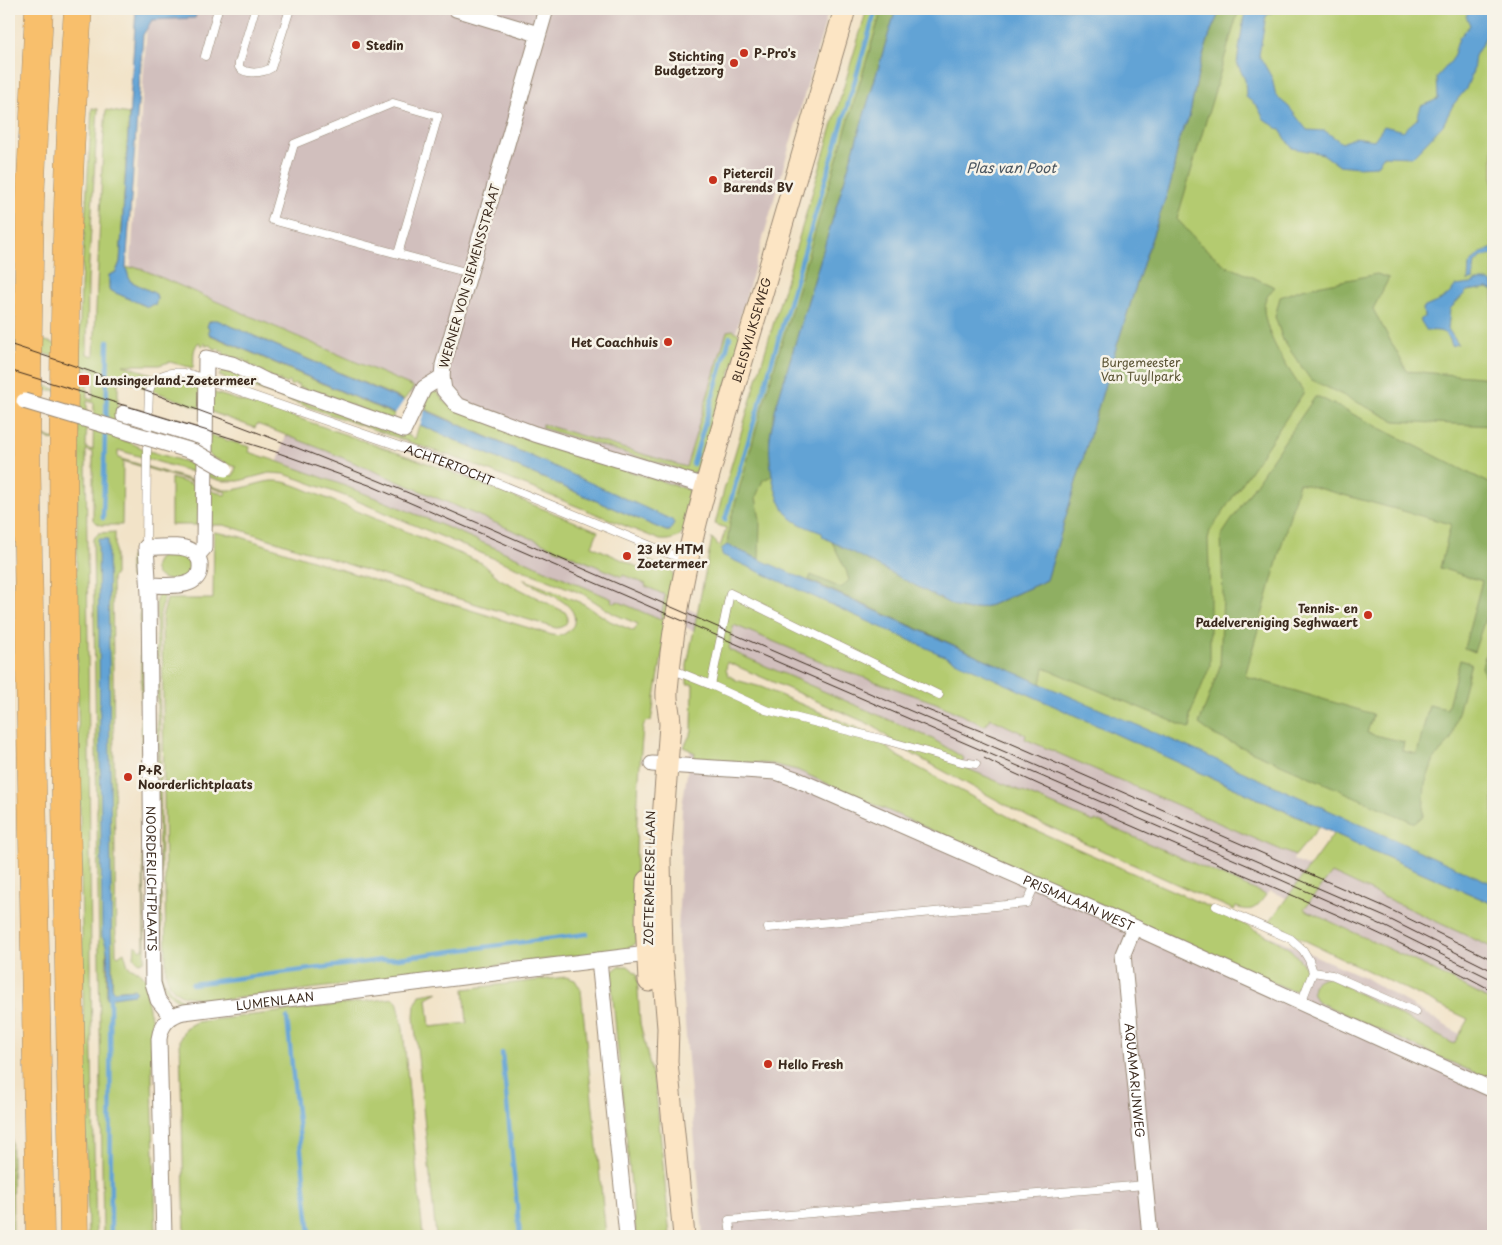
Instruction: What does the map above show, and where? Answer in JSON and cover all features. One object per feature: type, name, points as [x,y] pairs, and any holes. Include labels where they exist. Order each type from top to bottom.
[{"type":"highway","points":[[29,9],[30,202],[26,441],[40,1236]]},
{"type":"highway","points":[[30,202],[39,9]]},
{"type":"highway","points":[[74,1236],[64,702],[63,468],[65,271],[78,9]]},
{"type":"street","points":[[456,9],[538,34]]},
{"type":"street","name":"WERNER VON SIEMENSSTRAAT","points":[[546,9],[443,365],[444,390],[457,405],[535,434],[705,486]]},
{"type":"street","name":"BLEISWIJKSEWEG","points":[[670,662],[688,561],[705,486],[845,9]]},
{"type":"street","name":"ACHTERTOCHT","points":[[206,379],[206,358],[232,364],[266,381],[404,430],[407,420],[424,388],[442,376]]},
{"type":"street","points":[[197,556],[204,548],[201,461],[205,438],[206,379]]},
{"type":"street","points":[[9,396],[148,442],[196,452],[218,466],[231,470],[229,476],[216,472],[218,466],[201,461]]},
{"type":"street","points":[[17,425],[24,401]]},
{"type":"street","points":[[124,417],[124,413],[148,420],[173,433],[205,438]]},
{"type":"street","points":[[146,547],[184,548],[193,552],[200,564],[196,579],[190,583],[149,585]]},
{"type":"street","name":"NOORDERLICHTPLAATS","points":[[146,547],[149,585],[153,983],[158,1000],[171,1016]]},
{"type":"street","name":"ZOETERMEERSE LAAN","points":[[670,662],[666,694],[670,713],[659,764],[660,860],[655,955],[668,1028],[668,1062],[684,1236]]},
{"type":"street","name":"PRISMALAAN WEST","points":[[659,764],[776,772],[804,782],[1493,1090]]},
{"type":"street","name":"AQUAMARIJNWEG","points":[[1134,928],[1123,954],[1150,1236]]},
{"type":"street","name":"LUMENLAAN","points":[[171,1016],[191,1011],[639,955],[655,955]]},
{"type":"street","points":[[600,960],[627,1236]]},
{"type":"street","points":[[164,1236],[159,1039],[162,1028],[171,1016]]},
{"type":"lane","points":[[205,56],[218,9]]},
{"type":"lane","points":[[255,9],[239,63],[241,70],[245,72],[261,72],[271,68],[290,9]]},
{"type":"lane","points":[[398,254],[438,116],[393,103],[294,144],[272,220],[398,254],[469,273]]},
{"type":"lane","name":"ACHTERTOCHT","points":[[146,547],[149,391],[151,384],[157,378],[167,373],[176,372],[206,379],[462,468],[688,561]]},
{"type":"lane","points":[[711,685],[730,593],[939,695]]},
{"type":"lane","points":[[670,662],[711,685],[766,710],[885,740],[962,762],[976,764]]},
{"type":"lane","points":[[768,928],[1026,903],[1035,885]]},
{"type":"lane","points":[[1216,906],[1291,939],[1303,950],[1313,972],[1301,1003]]},
{"type":"lane","points":[[1313,972],[1332,975],[1416,1012]]},
{"type":"lane","points":[[731,1236],[729,1220],[1145,1185]]},
{"type":"shaded area","points":[[148,9],[829,9],[689,495],[497,422],[411,394],[130,277]]},
{"type":"shaded area","points":[[286,435],[462,507],[622,577],[623,575],[646,584],[645,586],[665,595],[665,599],[732,628],[734,625],[837,668],[936,703],[985,725],[989,718],[1027,735],[1025,739],[1295,856],[1293,860],[1330,877],[1332,873],[1444,924],[1493,948],[1493,1002],[1380,944],[1305,910],[1307,907],[1270,891],[1266,895],[1096,820],[1095,822],[960,766],[964,758],[931,738],[729,650],[729,646],[662,617],[661,621],[618,602],[611,601],[611,599],[357,490],[278,461]]},
{"type":"shaded area","points":[[700,688],[1364,977],[1493,1054],[1493,1236],[703,1236],[678,941],[682,807]]},
{"type":"green space","name":"Burgemeester Van Tuyllpark","points":[[867,9],[882,9],[836,164],[885,9],[1493,9],[1493,890],[1182,764],[1319,827],[1295,856],[1025,739],[1026,735],[990,718],[985,726],[936,703],[837,668],[734,625],[729,650],[931,738],[964,758],[961,766],[1094,822],[1095,820],[1266,895],[1254,908],[1236,907],[1234,910],[1030,818],[914,755],[867,723],[727,662],[726,670],[728,675],[736,680],[761,687],[869,733],[899,757],[1024,825],[1214,909],[1277,941],[1291,950],[1305,966],[1306,974],[1301,987],[1297,990],[1290,990],[797,770],[772,764],[694,759],[695,753],[684,747],[692,731],[693,684],[687,684],[687,665],[712,538],[720,547],[726,528],[715,524]]},
{"type":"green space","points":[[882,9],[896,9],[775,410],[770,438],[772,476],[763,480],[756,497],[760,520],[759,559],[727,545],[730,522],[762,408]]},
{"type":"green space","points":[[1221,9],[1239,9],[1177,219],[1200,244],[1225,265],[1275,287],[1264,304],[1268,329],[1278,352],[1304,392],[1210,531],[1208,539],[1210,666],[1190,715],[1191,729],[1044,668],[1041,684],[809,580],[811,575],[841,588],[849,580],[831,540],[956,607],[970,610],[991,605],[1047,580],[1111,364],[1171,182],[1180,136],[1189,118],[1200,65],[1211,31]]},
{"type":"green space","points":[[92,108],[98,109],[88,280],[87,354],[94,356],[106,110],[129,114],[120,262],[116,272],[109,275],[109,290],[148,307],[153,304],[155,305],[156,294],[130,281],[126,268],[137,267],[414,387],[404,400],[217,320],[209,321],[207,327],[209,328],[210,335],[395,415],[390,420],[380,415],[369,413],[367,410],[363,411],[363,408],[360,410],[358,406],[356,408],[350,404],[347,405],[347,403],[341,402],[340,399],[337,398],[335,400],[334,397],[327,397],[326,394],[318,391],[316,393],[314,390],[307,392],[303,387],[299,389],[298,384],[296,386],[295,383],[292,386],[289,381],[286,384],[280,382],[280,379],[278,381],[275,378],[272,379],[270,375],[266,376],[263,371],[257,370],[255,367],[253,369],[252,366],[250,368],[249,362],[245,364],[244,359],[240,362],[239,357],[232,359],[229,354],[225,357],[223,351],[220,352],[219,348],[215,351],[215,348],[212,348],[210,345],[206,346],[205,343],[202,346],[199,342],[195,348],[193,368],[170,362],[159,365],[123,365],[254,405],[255,403],[447,470],[598,531],[592,546],[642,569],[646,559],[661,566],[663,560],[671,569],[675,579],[651,721],[645,722],[643,728],[636,834],[636,941],[633,946],[622,950],[198,1003],[197,997],[181,995],[173,989],[166,974],[162,618],[167,599],[213,599],[214,532],[238,536],[552,635],[562,635],[570,630],[574,623],[574,615],[564,602],[523,579],[584,604],[610,621],[634,631],[638,624],[614,614],[583,594],[350,498],[284,474],[269,473],[239,481],[222,481],[118,450],[118,458],[224,490],[271,481],[288,483],[299,487],[482,563],[500,579],[565,612],[567,615],[566,623],[562,627],[556,628],[406,583],[238,529],[223,525],[209,525],[209,490],[225,495],[226,492],[123,461],[122,525],[100,525],[93,520],[93,452],[86,450],[92,1057],[96,1236],[88,1236],[86,1158],[76,595],[78,448],[9,426],[78,446],[78,398],[52,390],[33,393],[9,386],[9,374],[78,396],[79,365],[9,342],[9,330],[79,351]],"holes":[[[87,368],[94,370],[93,400],[87,398]],[[118,378],[255,428],[257,424],[327,451],[622,577],[623,575],[646,584],[645,586],[665,595],[661,620],[617,601],[616,603],[611,601],[612,599],[387,502],[249,452],[250,447],[118,408]],[[87,401],[94,403],[93,450],[86,448]],[[118,418],[152,430],[172,427],[196,434],[201,439],[206,451],[213,458],[236,467],[233,476],[146,450],[118,439]]]},
{"type":"green space","points":[[1377,274],[1389,278],[1373,309],[1407,371],[1493,378],[1493,426],[1395,421],[1310,379],[1283,340],[1275,317],[1280,297],[1302,289]]},
{"type":"green space","points":[[733,330],[741,338],[701,469],[693,473],[542,428],[542,424],[686,467],[727,331]]},
{"type":"green space","points":[[223,370],[224,372],[226,370],[238,374],[251,381],[252,384],[255,383],[272,392],[408,435],[415,439],[420,425],[666,531],[670,531],[549,464],[425,409],[429,392],[437,392],[447,404],[510,432],[553,448],[687,489],[693,494],[686,527],[677,537],[670,540],[660,540],[470,463],[219,376]]},
{"type":"green space","points":[[1315,397],[1319,397],[1493,485],[1493,595],[1474,652],[1464,648],[1482,581],[1440,568],[1451,524],[1299,483],[1245,676],[1373,714],[1367,733],[1404,742],[1402,751],[1417,754],[1429,705],[1447,709],[1460,660],[1471,663],[1451,740],[1434,759],[1425,784],[1423,816],[1415,823],[1214,735],[1199,724],[1220,666],[1223,596],[1221,536]]},
{"type":"green space","points":[[171,478],[201,487],[201,525],[171,525]]},
{"type":"green space","points":[[115,532],[115,574],[112,578],[116,954],[118,956],[124,952],[128,966],[141,973],[146,979],[147,999],[152,1023],[156,1236],[103,1236],[93,539],[99,533]],"holes":[[[107,539],[113,991],[134,989],[107,998],[103,540]]]},
{"type":"green space","points":[[134,554],[139,558],[143,599],[145,959],[140,962],[134,957],[135,946],[141,950],[144,948],[140,588],[130,577],[130,557]]},
{"type":"green space","points":[[167,554],[187,556],[192,562],[193,567],[191,571],[180,579],[162,578],[156,572],[155,564],[159,558]]},
{"type":"green space","points":[[164,591],[159,618],[162,975],[167,986],[174,994],[189,1001],[195,1001],[195,1003],[188,1003],[172,996],[164,986],[160,974],[156,599],[159,593]]},
{"type":"green space","points":[[1493,628],[1492,680],[1485,677],[1482,667]]},
{"type":"green space","points":[[1334,833],[1493,904],[1493,948],[1332,873],[1304,909],[1425,966],[1493,1002],[1493,1081],[1318,1002],[1315,998],[1312,990],[1315,982],[1328,977],[1454,1044],[1468,1019],[1302,939],[1270,926],[1270,921]]},
{"type":"green space","points":[[9,949],[13,1236],[9,1236]]},
{"type":"green space","points":[[619,966],[628,966],[637,974],[640,1023],[656,1091],[670,1236],[636,1236],[611,979],[613,971]]},
{"type":"green space","points":[[566,977],[575,980],[581,990],[606,1236],[436,1236],[414,1017],[415,1005],[420,995],[438,992],[427,998],[430,1027],[467,1023],[464,989]]},
{"type":"green space","points":[[394,998],[398,1004],[403,1029],[423,1236],[185,1236],[180,1039],[185,1028],[196,1022]]},
{"type":"water","points":[[136,9],[198,9],[195,18],[152,20],[143,35],[126,268],[130,281],[156,294],[155,306],[153,304],[148,307],[109,290],[109,275],[116,272],[120,262]]},
{"type":"water","name":"Plas van Poot","points":[[896,9],[1221,9],[1211,31],[1200,65],[1189,118],[1180,136],[1171,182],[1111,364],[1047,580],[991,605],[970,610],[956,607],[823,537],[822,533],[806,527],[791,518],[780,502],[771,469],[770,437],[775,410]]},
{"type":"water","points":[[1251,9],[1277,9],[1266,16],[1259,55],[1272,78],[1276,96],[1289,107],[1307,130],[1325,131],[1342,143],[1355,137],[1374,140],[1384,126],[1403,131],[1417,119],[1421,106],[1438,99],[1437,77],[1452,60],[1459,38],[1470,25],[1466,16],[1470,9],[1493,9],[1493,24],[1475,56],[1473,71],[1466,89],[1453,105],[1443,125],[1412,157],[1383,156],[1377,166],[1358,167],[1338,165],[1323,154],[1292,148],[1280,130],[1264,119],[1257,106],[1246,97],[1245,80],[1237,63],[1244,16]]},
{"type":"water","points":[[1493,248],[1493,255],[1482,257],[1475,263],[1473,279],[1468,281],[1469,265],[1479,254]]},
{"type":"water","points":[[1476,281],[1490,281],[1493,284],[1493,291],[1488,288],[1467,291],[1450,309],[1448,329],[1458,344],[1452,346],[1448,337],[1443,332],[1427,331],[1420,320],[1424,317],[1423,308],[1445,298],[1455,286],[1471,284]]},
{"type":"water","points":[[217,320],[549,464],[672,520],[674,523],[670,531],[666,531],[209,334],[209,328],[207,327],[209,321]]},
{"type":"water","points":[[98,539],[108,539],[112,989],[113,991],[134,989],[136,991],[134,994],[107,998],[108,957],[102,937]]},
{"type":"water","points":[[727,545],[1179,743],[1493,884],[1493,904],[722,555],[721,549]]},
{"type":"pier","points":[[405,399],[425,408],[420,426],[394,415]]},
{"type":"waterway","points":[[725,520],[876,9]]},
{"type":"waterway","points":[[693,464],[730,337]]},
{"type":"waterway","points":[[106,421],[108,341]]},
{"type":"waterway","points":[[103,518],[105,429]]},
{"type":"waterway","points":[[192,984],[587,934]]},
{"type":"waterway","points":[[110,993],[111,1236]]},
{"type":"waterway","points":[[287,1018],[310,1236]]},
{"type":"waterway","points":[[502,1053],[520,1236]]},
{"type":"tram line","points":[[9,344],[214,416],[416,496],[1385,917],[1493,971]]},
{"type":"tram line","points":[[9,370],[273,451],[369,485],[1279,879],[1382,925],[1493,980]]},
{"type":"tram line","points":[[915,705],[1001,739],[1383,906],[1493,960]]},
{"type":"tram line","points":[[984,758],[1093,809],[1368,929],[1493,991]]},
{"type":"place","name":"Stedin","points":[[356,45]]},
{"type":"place","name":"P-Pro's","points":[[744,53]]},
{"type":"place","name":"Stichting Budgetzorg","points":[[734,63]]},
{"type":"place","name":"Pietercil Barends BV","points":[[713,180]]},
{"type":"place","name":"Het Coachhuis","points":[[668,342]]},
{"type":"place","name":"Lansingerland-Zoetermeer","points":[[84,380]]},
{"type":"place","name":"23 kV HTM Zoetermeer","points":[[627,556]]},
{"type":"place","name":"Tennis- en Padelvereniging Seghwaert","points":[[1368,615]]},
{"type":"place","name":"P+R Noorderlichtplaats","points":[[128,777]]},
{"type":"place","name":"Hello Fresh","points":[[768,1064]]}]
